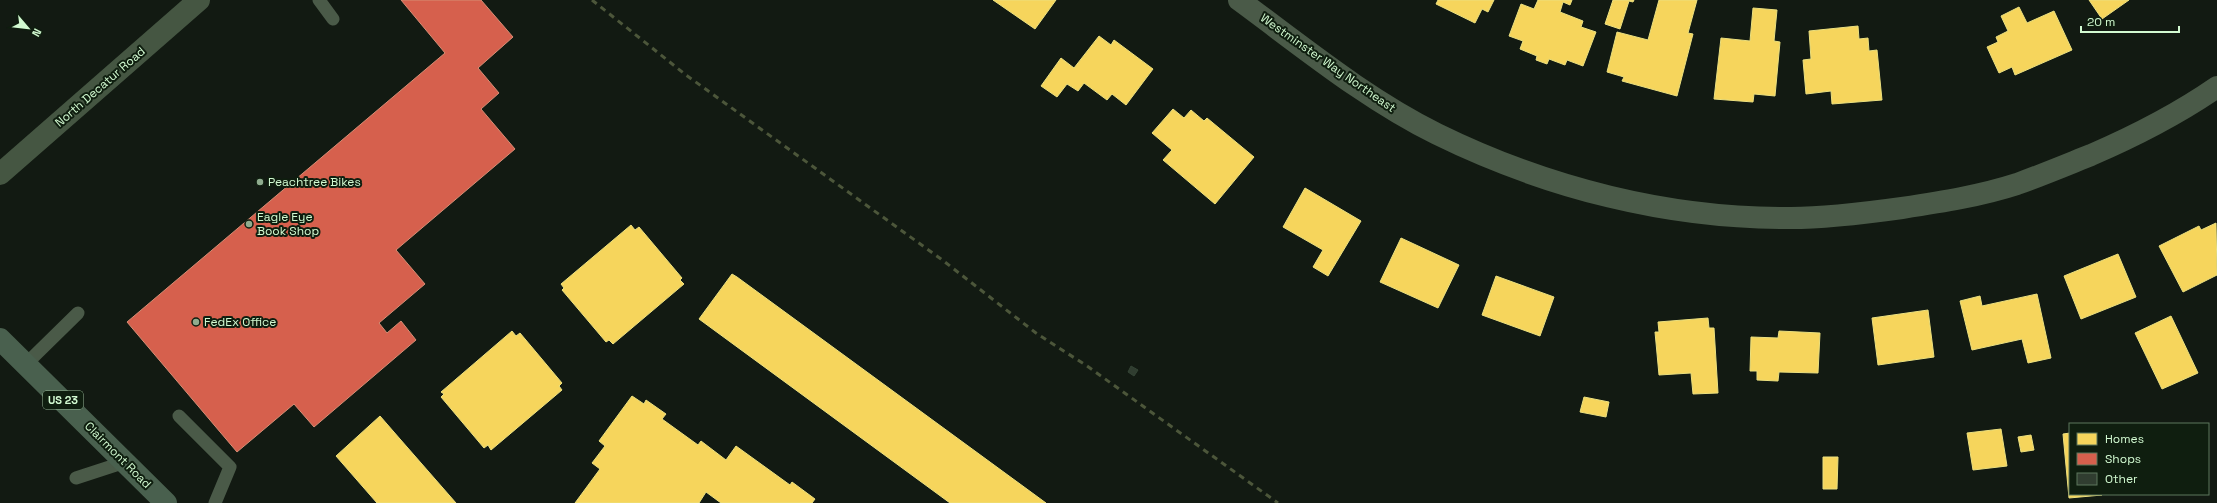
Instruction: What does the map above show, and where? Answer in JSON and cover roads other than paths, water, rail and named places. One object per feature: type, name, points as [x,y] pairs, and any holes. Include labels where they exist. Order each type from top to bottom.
[{"type":"main road","name":"North Decatur Road","points":[[0,174],[199,0]]},
{"type":"main road","name":"Clairmont Road","points":[[0,339],[166,503]]},
{"type":"street","name":"Westminster Way Northeast","points":[[1239,0],[1254,7],[1387,107],[1437,134],[1491,158],[1537,176],[1586,191],[1688,211],[1741,216],[1791,218],[1846,214],[1940,202],[2015,184],[2118,143],[2164,120],[2217,86]]},
{"type":"lane","points":[[319,0],[333,19]]},
{"type":"lane","points":[[26,364],[78,313]]},
{"type":"lane","points":[[179,416],[230,468],[215,503]]},
{"type":"lane","points":[[76,478],[125,462]]},
{"type":"railway","points":[[592,0],[686,75],[941,259],[1036,333],[1087,366],[1278,503]]},
{"type":"place","name":"Peachtree Bikes","points":[[260,182]]},
{"type":"place","name":"Eagle Eye Book Shop","points":[[249,224]]},
{"type":"place","name":"FedEx Office","points":[[196,322]]}]
